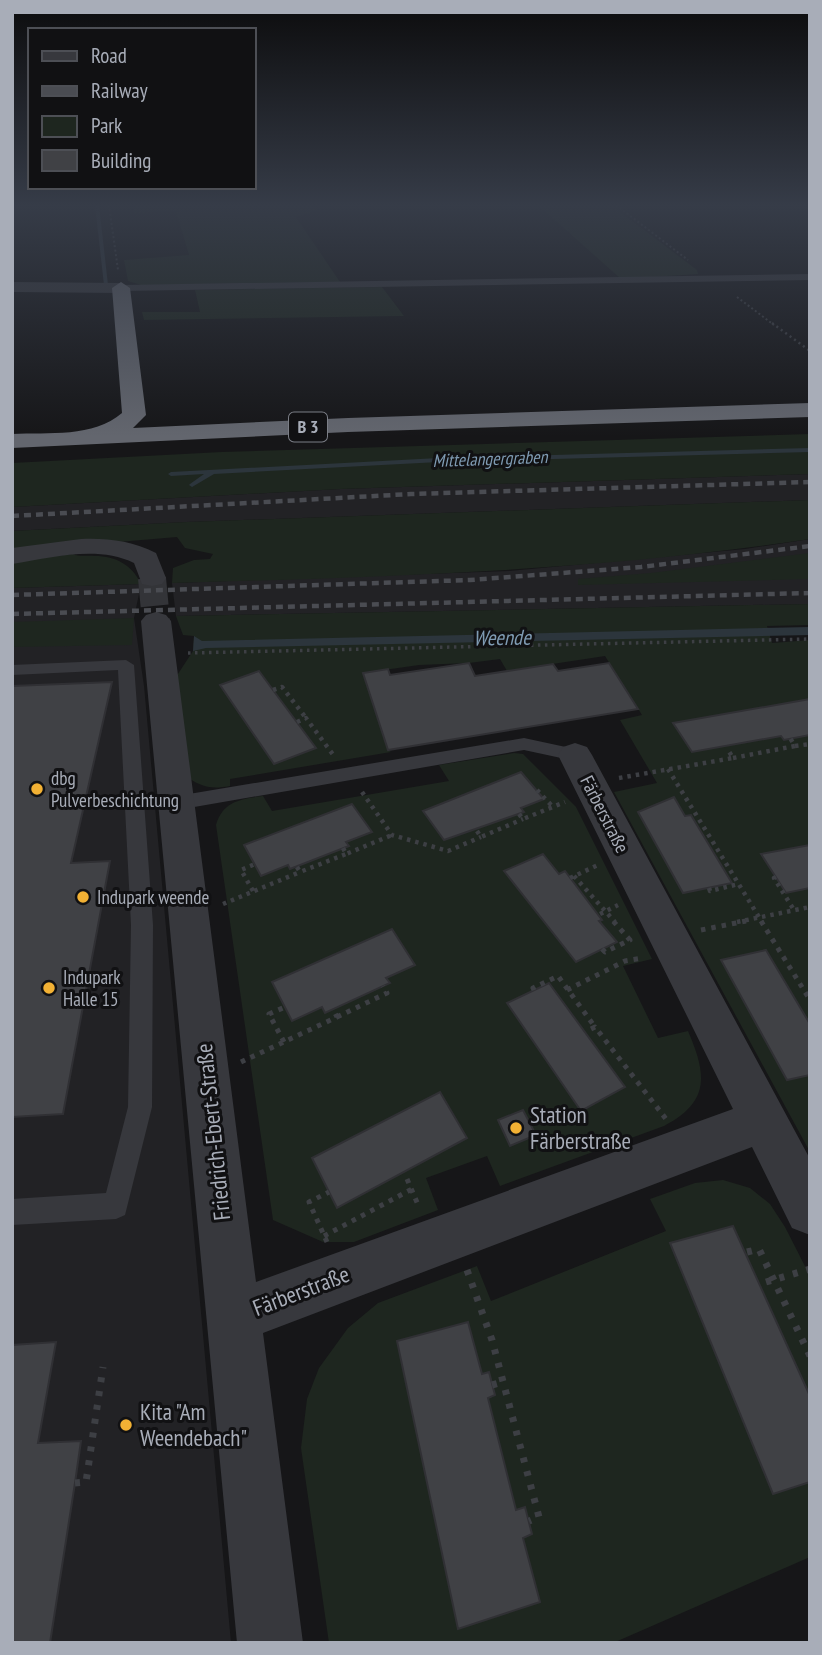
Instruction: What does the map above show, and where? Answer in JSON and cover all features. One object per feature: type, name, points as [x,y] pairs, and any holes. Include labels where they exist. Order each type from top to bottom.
[{"type":"highway","points":[[96,436],[121,426],[134,415],[121,288]]},
{"type":"highway","name":"B 3","points":[[12,441],[810,410]]},
{"type":"highway","name":"B 3","points":[[12,456],[360,440],[810,426]]},
{"type":"street","points":[[12,287],[121,288]]},
{"type":"street","points":[[12,556],[100,547],[123,550],[146,559],[152,578]]},
{"type":"street","name":"Friedrich-Ebert-Straße","points":[[158,637],[270,1643]]},
{"type":"street","name":"Färberstraße","points":[[575,755],[810,1210]]},
{"type":"street","name":"Färberstraße","points":[[234,1317],[332,1256],[453,1233],[763,1120]]},
{"type":"lane","points":[[121,288],[501,282]]},
{"type":"lane","points":[[12,670],[126,666],[142,925],[140,1107],[116,1206],[12,1212]]},
{"type":"lane","name":"Färberstraße","points":[[177,803],[524,744],[575,755]]},
{"type":"path","points":[[120,282],[121,288]]},
{"type":"path","points":[[718,282],[810,351]]},
{"type":"path","points":[[158,637],[810,639]]},
{"type":"path","points":[[273,690],[282,687],[335,757],[337,768],[348,774],[392,835]]},
{"type":"path","points":[[297,722],[306,718]]},
{"type":"path","points":[[790,738],[795,746]]},
{"type":"path","points":[[733,758],[810,744]]},
{"type":"path","points":[[668,769],[696,820],[739,884],[795,981],[810,1000]]},
{"type":"path","points":[[537,790],[553,807]]},
{"type":"path","points":[[190,917],[344,851],[392,835],[448,850],[523,819]]},
{"type":"path","points":[[477,831],[481,837]]},
{"type":"path","points":[[253,891],[241,870],[255,864]]},
{"type":"path","points":[[574,876],[630,940],[605,952],[602,949]]},
{"type":"path","points":[[776,877],[774,878],[794,910]]},
{"type":"path","points":[[709,888],[710,891],[739,884]]},
{"type":"path","points":[[567,990],[625,961],[672,944],[759,917],[810,907]]},
{"type":"path","points":[[534,990],[533,988],[558,976],[593,1028],[688,1147]]},
{"type":"path","points":[[207,1077],[387,993],[383,986]]},
{"type":"path","points":[[284,1042],[269,1014],[285,1007]]},
{"type":"path","points":[[333,1009],[337,1017]]},
{"type":"path","points":[[329,1192],[309,1202],[332,1256],[412,1189]]},
{"type":"path","points":[[453,1233],[492,1340],[539,1517],[529,1521]]},
{"type":"path","points":[[747,1252],[759,1249],[769,1281],[810,1356]]},
{"type":"path","points":[[769,1281],[810,1269]]},
{"type":"path","points":[[75,1483],[86,1482],[103,1367]]},
{"type":"path","points":[[492,1385],[503,1382]]},
{"type":"shaded area","points":[[810,474],[810,500],[187,522],[12,531],[12,507],[340,489]]},
{"type":"shaded area","points":[[810,539],[810,604],[176,616],[172,583],[509,571],[745,549]]},
{"type":"shaded area","name":"Indupark weende","points":[[141,584],[134,618],[144,686],[231,1643],[12,1643],[12,588]]},
{"type":"green space","points":[[132,282],[325,282],[141,285]]},
{"type":"green space","points":[[382,287],[404,316],[144,320],[142,312],[200,312],[195,290]]},
{"type":"green space","points":[[810,434],[810,474],[340,489],[12,507],[12,463],[222,452]]},
{"type":"green space","points":[[810,500],[810,539],[651,559],[492,571],[172,583],[173,568],[194,560],[210,559],[213,554],[185,548],[177,537],[12,551],[12,531],[187,522]]},
{"type":"green space","points":[[810,553],[810,579],[578,585],[578,579],[651,573]]},
{"type":"green space","points":[[73,554],[103,556],[116,560],[128,567],[141,584],[12,588],[12,561]]},
{"type":"green space","points":[[810,604],[810,625],[767,626],[772,643],[810,640],[810,1152],[614,792],[657,783],[620,720],[642,715],[605,656],[507,671],[500,659],[419,665],[363,673],[388,750],[391,752],[230,779],[230,786],[224,787],[204,786],[189,778],[174,680],[193,651],[194,636],[183,635],[176,616]]},
{"type":"green space","points":[[134,618],[132,645],[12,647],[12,622]]},
{"type":"green space","points":[[514,753],[523,754],[576,807],[652,959],[623,966],[658,1038],[688,1031],[701,1074],[697,1097],[679,1117],[664,1126],[500,1186],[487,1156],[426,1178],[438,1210],[354,1242],[323,1242],[273,1220],[216,825],[219,817],[228,806],[255,797],[263,796],[272,811],[449,781],[439,765]]},
{"type":"green space","points":[[723,1180],[750,1188],[770,1204],[810,1276],[810,1557],[613,1643],[329,1643],[301,1448],[307,1399],[319,1368],[348,1328],[378,1303],[477,1266],[491,1301],[666,1231],[650,1199],[695,1183]]},
{"type":"water","name":"Weende","points":[[810,627],[810,635],[206,648],[193,651],[194,636],[202,641]]},
{"type":"building","points":[[469,663],[475,676],[553,664],[558,671],[609,663],[638,709],[388,750],[363,673],[388,669],[390,675]]},
{"type":"building","points":[[259,671],[316,748],[274,764],[220,685]]},
{"type":"building","name":"Indupark weende","points":[[112,682],[71,863],[110,861],[63,1114],[12,1117],[12,686]]},
{"type":"building","points":[[810,699],[810,735],[784,740],[781,736],[692,752],[673,723]]},
{"type":"building","points":[[521,772],[544,799],[521,808],[524,812],[444,840],[423,811]]},
{"type":"building","points":[[674,797],[685,816],[691,815],[732,883],[683,893],[638,812]]},
{"type":"building","points":[[352,804],[372,832],[346,842],[349,846],[290,869],[288,865],[261,876],[244,845]]},
{"type":"building","points":[[810,845],[810,888],[786,893],[761,854]]},
{"type":"building","points":[[543,854],[559,874],[565,871],[602,920],[599,921],[617,942],[576,962],[504,871]]},
{"type":"building","points":[[392,929],[415,965],[386,978],[390,983],[325,1013],[322,1007],[292,1021],[272,982]]},
{"type":"building","points":[[766,950],[810,1024],[810,1075],[787,1080],[721,960]]},
{"type":"building","points":[[549,983],[625,1087],[581,1111],[507,1003]]},
{"type":"building","points":[[440,1092],[467,1138],[337,1208],[312,1158]]},
{"type":"building","name":"Station Färberstraße","points":[[523,1110],[536,1135],[510,1146],[498,1120]]},
{"type":"building","points":[[733,1226],[810,1396],[810,1482],[773,1494],[670,1243]]},
{"type":"building","points":[[468,1322],[482,1374],[489,1372],[495,1395],[488,1398],[516,1510],[525,1507],[532,1534],[523,1538],[540,1602],[458,1629],[397,1341]]},
{"type":"building","points":[[56,1342],[38,1443],[81,1441],[75,1483],[50,1643],[12,1643],[12,1345]]},
{"type":"waterway","name":"Mittelangergraben","points":[[171,474],[439,460],[810,450]]},
{"type":"waterway","points":[[192,485],[212,472]]},
{"type":"tunnel","points":[[152,578],[156,621]]},
{"type":"railway","points":[[12,516],[411,494],[810,482]]},
{"type":"railway","points":[[12,595],[470,580],[641,567],[810,546]]},
{"type":"railway","points":[[12,614],[810,593]]},
{"type":"place","name":"dbg Pulverbeschichtung","points":[[37,789]]},
{"type":"place","name":"Indupark weende","points":[[83,897]]},
{"type":"place","name":"Indupark Halle 15","points":[[49,988]]},
{"type":"place","name":"Station Färberstraße","points":[[516,1128]]},
{"type":"place","name":"Kita \"Am Weendebach\"","points":[[126,1425]]}]
